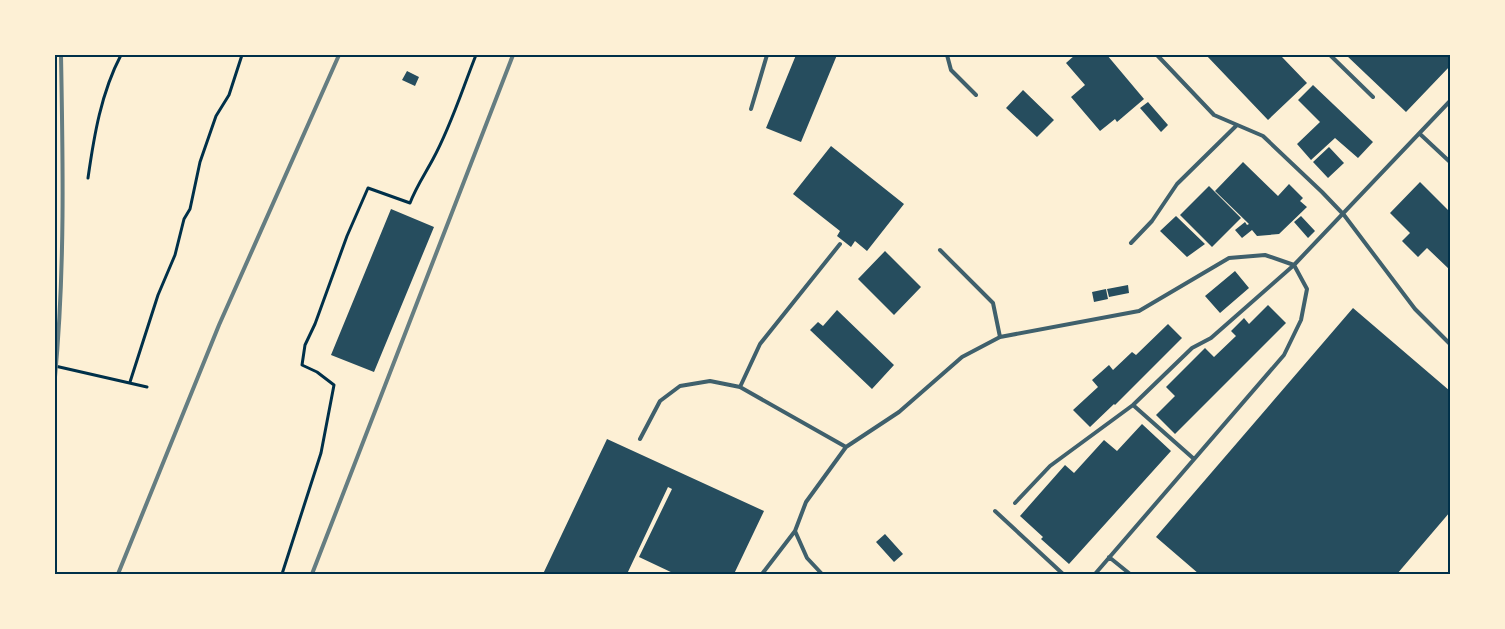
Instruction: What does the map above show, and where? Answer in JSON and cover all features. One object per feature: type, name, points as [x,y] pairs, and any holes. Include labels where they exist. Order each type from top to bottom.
[{"type":"lane","points":[[751,109],[767,55]]},
{"type":"lane","points":[[946,55],[951,70],[976,95]]},
{"type":"lane","points":[[1157,55],[1214,115],[1263,136],[1322,192],[1344,215],[1415,309],[1450,344]]},
{"type":"lane","points":[[1330,55],[1373,97]]},
{"type":"lane","points":[[1015,503],[1050,466],[1133,405],[1192,348],[1210,338],[1294,265],[1344,215],[1450,101]]},
{"type":"lane","points":[[1131,243],[1152,221],[1177,184],[1237,125]]},
{"type":"lane","points":[[1420,134],[1450,162]]},
{"type":"lane","points":[[740,387],[760,344],[840,244]]},
{"type":"lane","points":[[940,250],[993,303],[1000,337]]},
{"type":"lane","points":[[762,574],[795,531],[806,502],[846,447],[899,412],[962,356],[1000,337],[1139,310],[1229,258],[1265,255],[1294,265],[1307,289],[1301,320],[1284,355],[1094,574]]},
{"type":"lane","points":[[640,439],[660,401],[680,386],[710,381],[740,387],[846,447]]},
{"type":"lane","points":[[1133,405],[1194,459]]},
{"type":"lane","points":[[996,511],[1063,574]]},
{"type":"lane","points":[[795,531],[807,558],[822,574]]},
{"type":"lane","points":[[1109,557],[1130,574]]},
{"type":"path","points":[[88,178],[101,107],[120,55]]},
{"type":"path","points":[[130,382],[158,295],[175,255],[184,219],[190,209],[200,162],[216,116],[229,95],[242,55]]},
{"type":"path","points":[[282,574],[320,453],[334,385],[317,372],[302,365],[305,345],[315,324],[346,236],[368,188],[410,203],[444,136],[476,55]]},
{"type":"path","points":[[55,366],[147,387]]},
{"type":"building","points":[[796,55],[837,55],[801,142],[766,128]]},
{"type":"building","points":[[1075,55],[1107,55],[1144,99],[1117,122],[1115,119],[1100,131],[1071,97],[1085,85],[1066,63]]},
{"type":"building","points":[[1206,55],[1283,55],[1282,57],[1307,83],[1268,120]]},
{"type":"building","points":[[1346,55],[1450,55],[1450,66],[1406,112]]},
{"type":"building","points":[[407,71],[419,77],[415,86],[402,80]]},
{"type":"building","points":[[1313,85],[1373,142],[1358,158],[1335,138],[1311,160],[1297,144],[1320,122],[1298,100]]},
{"type":"building","points":[[1023,90],[1054,120],[1037,137],[1006,108]]},
{"type":"building","points":[[1148,102],[1168,125],[1161,132],[1140,108]]},
{"type":"building","points":[[831,146],[904,204],[867,251],[855,241],[851,247],[837,236],[840,231],[793,194]]},
{"type":"building","points":[[1329,147],[1344,163],[1328,178],[1313,162]]},
{"type":"building","points":[[1243,162],[1278,196],[1289,184],[1303,198],[1300,201],[1307,207],[1279,234],[1257,236],[1252,230],[1242,238],[1235,230],[1245,222],[1247,225],[1249,224],[1215,191]]},
{"type":"building","points":[[1420,182],[1450,212],[1450,270],[1427,248],[1418,257],[1402,241],[1410,233],[1390,213]]},
{"type":"building","points":[[1209,186],[1241,218],[1212,247],[1180,215]]},
{"type":"building","points":[[391,209],[434,227],[374,372],[331,355]]},
{"type":"building","points":[[1176,216],[1205,244],[1187,257],[1160,231]]},
{"type":"building","points":[[1301,216],[1315,231],[1308,238],[1294,222]]},
{"type":"building","points":[[885,251],[921,287],[894,315],[858,279]]},
{"type":"building","points":[[1235,271],[1249,288],[1220,313],[1205,296]]},
{"type":"building","points":[[1128,285],[1129,293],[1109,297],[1107,289]]},
{"type":"building","points":[[1106,289],[1108,299],[1094,302],[1092,292]]},
{"type":"building","points":[[1268,305],[1286,323],[1175,434],[1156,415],[1175,396],[1166,387],[1205,348],[1214,357],[1236,336],[1231,331],[1244,318],[1249,324]]},
{"type":"building","points":[[1353,308],[1450,391],[1450,512],[1397,574],[1199,574],[1156,537]]},
{"type":"building","points":[[837,310],[894,365],[872,389],[810,330],[818,322],[823,326]]},
{"type":"building","points":[[1168,324],[1182,338],[1115,405],[1090,427],[1073,410],[1098,387],[1092,380],[1109,365],[1113,370],[1132,352],[1136,355]]},
{"type":"building","points":[[1142,424],[1171,451],[1069,564],[1041,539],[1043,537],[1020,516],[1065,465],[1074,473],[1104,440],[1117,451]]},
{"type":"building","points":[[607,439],[764,511],[734,574],[675,574],[639,557],[672,489],[668,487],[627,574],[543,574]]},
{"type":"building","points":[[885,534],[903,554],[894,562],[876,542]]},
{"type":"railway","points":[[55,377],[62,256],[61,55]]},
{"type":"railway","points":[[118,574],[219,325],[339,55]]},
{"type":"railway","points":[[312,574],[513,55]]}]
